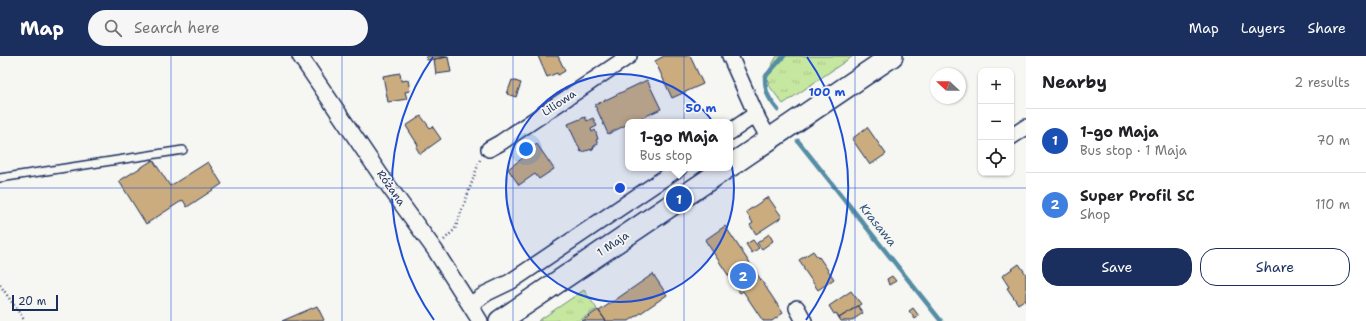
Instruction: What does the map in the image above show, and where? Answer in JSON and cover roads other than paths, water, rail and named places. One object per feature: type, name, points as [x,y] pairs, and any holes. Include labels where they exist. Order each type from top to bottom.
[{"type":"main road","points":[[733,164],[892,56]]},
{"type":"main road","name":"1 Maja","points":[[500,321],[722,171]]},
{"type":"street","name":"Różana","points":[[300,56],[382,176],[435,250],[480,321]]},
{"type":"street","name":"Liliowa","points":[[489,149],[629,56]]},
{"type":"street","points":[[730,56],[768,139]]},
{"type":"street","points":[[733,130],[756,114]]},
{"type":"street","points":[[1014,135],[1026,127]]},
{"type":"street","points":[[470,305],[510,282],[675,171]]},
{"type":"street","points":[[797,308],[804,321]]},
{"type":"lane","points":[[0,178],[183,150]]},
{"type":"waterway","name":"Krasawa","points":[[778,110],[768,95],[765,77],[784,56]]},
{"type":"waterway","name":"Krasawa","points":[[798,141],[941,321]]},
{"type":"place","name":"1-go Maja","points":[[679,199]]},
{"type":"place","name":"Super Profil SC","points":[[743,276]]}]
